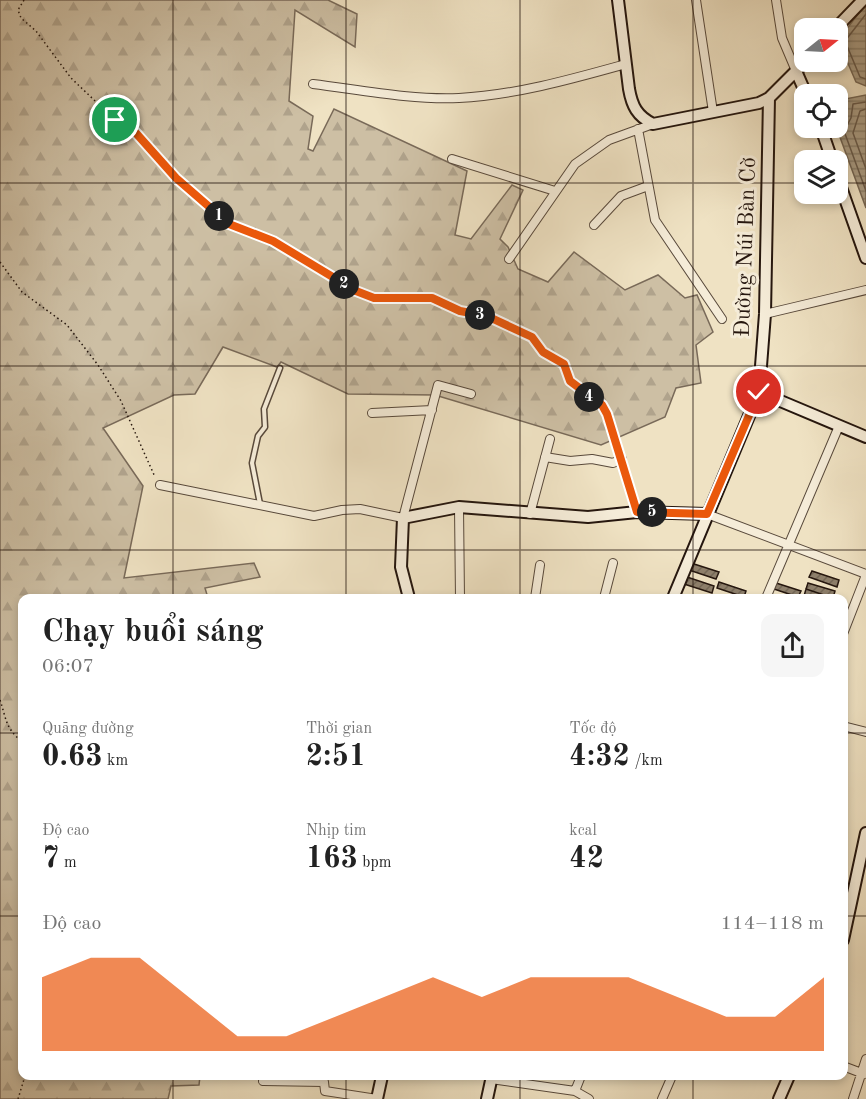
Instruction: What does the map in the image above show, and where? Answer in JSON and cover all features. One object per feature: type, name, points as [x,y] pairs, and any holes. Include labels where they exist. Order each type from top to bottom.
[{"type":"street","points":[[618,0],[632,103],[640,118],[653,124]]},
{"type":"street","points":[[696,0],[713,112]]},
{"type":"street","points":[[776,0],[782,38],[794,66]]},
{"type":"street","points":[[846,18],[863,0]]},
{"type":"street","points":[[313,84],[398,95],[458,98],[512,92],[626,64]]},
{"type":"street","points":[[509,259],[574,164],[609,140],[653,124],[759,103],[769,98],[795,72]]},
{"type":"street","name":"Đường Núi Bàn Cờ","points":[[675,594],[759,392],[765,314],[769,98]]},
{"type":"street","points":[[638,129],[655,220],[722,319]]},
{"type":"street","points":[[452,159],[555,191]]},
{"type":"street","points":[[594,225],[621,196],[648,186]]},
{"type":"street","points":[[847,204],[866,258]]},
{"type":"street","points":[[765,314],[866,290]]},
{"type":"street","points":[[408,594],[401,567],[403,518],[438,385],[471,394]]},
{"type":"street","points":[[759,392],[866,437]]},
{"type":"street","points":[[372,413],[432,410]]},
{"type":"street","points":[[768,594],[839,426]]},
{"type":"street","points":[[530,514],[550,439]]},
{"type":"street","points":[[545,457],[570,461],[592,459],[613,463],[622,459]]},
{"type":"street","points":[[160,485],[314,516],[360,509],[403,518],[459,507],[588,517],[637,512],[707,514],[866,574],[848,621]]},
{"type":"street","points":[[459,507],[460,594]]},
{"type":"street","points":[[605,594],[613,563]]},
{"type":"street","points":[[536,594],[540,565]]},
{"type":"street","points":[[848,727],[866,732]]},
{"type":"street","points":[[848,917],[866,833]]},
{"type":"street","points":[[853,1099],[864,1074],[866,1059]]},
{"type":"street","points":[[848,1068],[864,1074]]},
{"type":"street","points":[[263,1080],[324,1082],[325,1091],[377,1099],[381,1080]]},
{"type":"street","points":[[487,1099],[490,1080]]},
{"type":"street","points":[[509,1080],[576,1091],[589,1099]]},
{"type":"street","points":[[576,1091],[580,1080]]},
{"type":"street","points":[[662,1099],[670,1080]]},
{"type":"street","points":[[779,1099],[787,1080]]},
{"type":"lane","points":[[260,505],[252,463],[258,436],[265,427],[264,409],[280,368]]},
{"type":"path","points":[[24,0],[18,10],[21,18],[36,32],[70,78],[115,120],[135,132],[176,178],[229,224],[273,241],[356,291],[374,298],[432,298],[460,311],[487,316],[532,337],[543,352],[564,364],[570,381],[602,405],[615,434],[637,512]]},
{"type":"path","points":[[0,262],[22,292],[67,325],[98,365],[121,401],[149,468],[160,485]]},
{"type":"path","points":[[0,700],[10,732],[18,739]]},
{"type":"path","points":[[18,1099],[24,1080]]},
{"type":"green space","points":[[0,0],[328,0],[357,14],[355,47],[295,10],[289,101],[313,116],[308,149],[313,151],[334,109],[467,171],[455,235],[471,239],[512,185],[523,190],[500,239],[508,247],[518,269],[548,282],[574,252],[625,290],[658,275],[685,298],[697,295],[713,332],[696,345],[701,383],[676,388],[665,417],[601,445],[435,395],[348,394],[281,362],[277,367],[223,347],[195,394],[174,395],[103,428],[143,486],[124,578],[254,563],[260,577],[205,588],[207,594],[18,594],[18,1080],[200,1080],[199,1085],[171,1086],[168,1099],[0,1099]]},
{"type":"water","points":[[866,4],[866,86],[856,82],[848,63],[848,27]]},
{"type":"water","points":[[866,95],[866,208],[848,159],[848,150],[845,150],[840,138],[848,138],[848,98]]},
{"type":"building","points":[[691,563],[719,572],[716,579],[689,570]]},
{"type":"building","points":[[812,571],[839,580],[837,587],[809,577]]},
{"type":"building","points":[[687,577],[714,586],[712,593],[684,584]]},
{"type":"building","points":[[719,582],[746,591],[745,594],[735,594],[717,588]]},
{"type":"building","points":[[773,582],[801,591],[800,594],[789,594],[771,588]]},
{"type":"building","points":[[808,583],[835,591],[834,594],[821,594],[806,589]]},
{"type":"building","points":[[806,589],[821,594],[805,594]]},
{"type":"route","points":[[115,120],[135,132],[176,178],[229,224],[273,241],[356,291],[374,298],[432,298],[460,311],[487,316],[532,337],[538,342],[543,352],[564,364],[570,381],[592,400],[602,405],[615,434],[637,512],[707,514],[759,392]]}]
